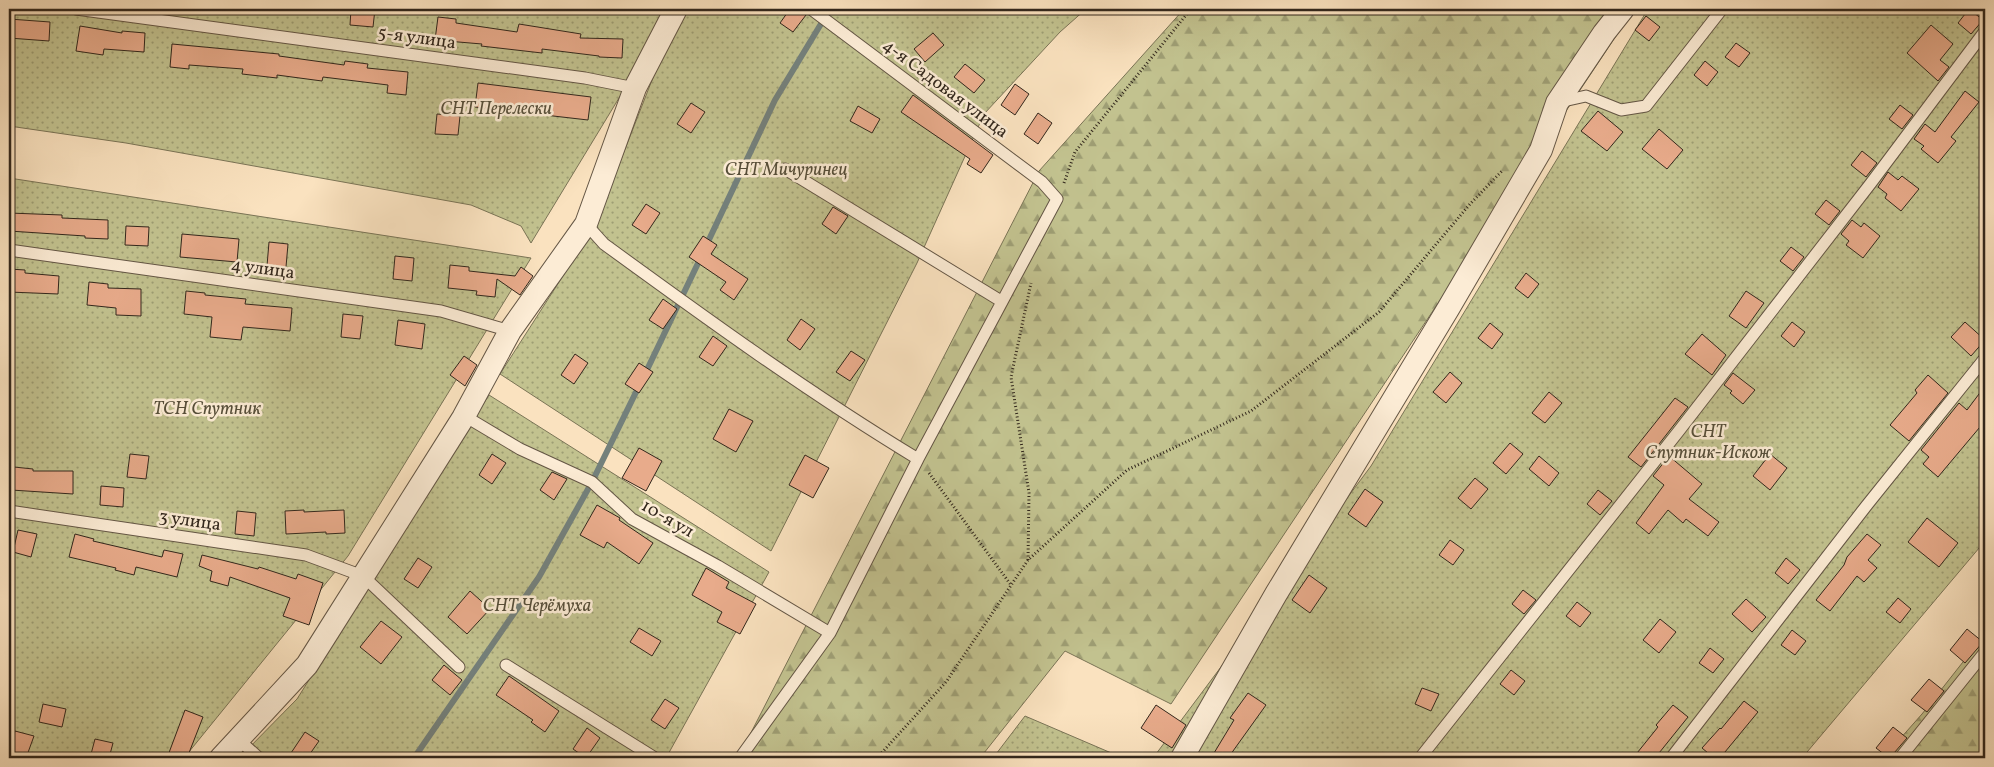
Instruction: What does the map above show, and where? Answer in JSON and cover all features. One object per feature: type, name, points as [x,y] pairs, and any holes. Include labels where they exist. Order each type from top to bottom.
[{"type":"street","points":[[221,758],[307,665],[463,418],[510,331],[586,224],[635,88],[676,9]]},
{"type":"street","points":[[1182,758],[1276,594],[1448,309],[1541,150],[1557,103],[1604,33],[1623,9]]},
{"type":"lane","name":"5-я улица","points":[[76,9],[585,78],[635,88]]},
{"type":"lane","name":"4-я Садовая улица","points":[[811,9],[1042,182],[1057,199]]},
{"type":"lane","points":[[1557,103],[1586,96],[1621,110],[1646,106],[1722,9]]},
{"type":"lane","points":[[1420,758],[1684,424],[1871,183],[1985,31]]},
{"type":"lane","points":[[785,169],[1002,301]]},
{"type":"lane","points":[[740,758],[830,633],[918,458],[1057,199]]},
{"type":"lane","points":[[586,224],[604,244],[757,354],[851,418],[918,458]]},
{"type":"lane","name":"4 улица","points":[[9,250],[441,311],[510,331]]},
{"type":"lane","points":[[1671,758],[1867,505],[1985,358]]},
{"type":"lane","name":"10-я ул","points":[[463,418],[473,421],[520,449],[592,482],[632,520],[718,566],[830,633]]},
{"type":"lane","name":"3 улица","points":[[9,511],[306,555],[363,576]]},
{"type":"lane","points":[[363,576],[459,667]]},
{"type":"lane","points":[[1900,758],[1985,652]]},
{"type":"lane","points":[[506,665],[655,758]]},
{"type":"lane","points":[[239,740],[258,758]]},
{"type":"path","points":[[1057,199],[1075,152],[1191,9]]},
{"type":"path","points":[[877,758],[946,682],[1028,560],[1127,470],[1251,412],[1379,312],[1470,204],[1509,164]]},
{"type":"path","points":[[1028,560],[1029,493],[1011,377],[1031,281]]},
{"type":"path","points":[[918,458],[1011,585]]},
{"type":"green space","name":"СНТ Перелески","points":[[9,9],[673,9],[531,243],[521,226],[471,205],[126,143],[9,126]]},
{"type":"green space","name":"СНТ Мичуринец","points":[[684,9],[1086,9],[1060,32],[984,114],[917,263],[771,551],[500,374],[595,226],[670,34]]},
{"type":"green space","points":[[1184,9],[1634,9],[1171,704],[1065,651],[980,758],[738,758],[1039,171]]},
{"type":"green space","name":"СНТ Спутник-Искож","points":[[1648,9],[1985,9],[1985,541],[1802,758],[1153,758],[1371,466]]},
{"type":"green space","name":"ТСН Спутник","points":[[9,178],[531,258],[348,556],[184,758],[9,758]]},
{"type":"green space","name":"СНТ Черёмуха","points":[[489,395],[769,572],[666,758],[239,758],[297,699]]},
{"type":"green space","points":[[1985,634],[1985,758],[1883,758],[1922,714]]},
{"type":"green space","points":[[1025,716],[1123,758],[993,758]]},
{"type":"building","points":[[351,9],[375,9],[373,27],[350,25]]},
{"type":"building","points":[[790,9],[804,9],[806,15],[793,32],[780,23]]},
{"type":"building","points":[[1969,9],[1983,20],[1971,34],[1958,23]]},
{"type":"building","points":[[1646,16],[1660,27],[1649,41],[1635,30]]},
{"type":"building","points":[[438,17],[456,19],[456,23],[517,32],[519,24],[581,34],[580,38],[623,39],[622,58],[599,57],[542,49],[542,53],[481,46],[482,44],[435,40]]},
{"type":"building","points":[[9,19],[50,22],[49,41],[9,38]]},
{"type":"building","points":[[1931,25],[1953,44],[1940,60],[1949,67],[1938,81],[1907,53]]},
{"type":"building","points":[[80,26],[122,33],[122,31],[145,33],[144,52],[104,49],[103,55],[76,51]]},
{"type":"building","points":[[933,33],[944,45],[925,62],[914,49]]},
{"type":"building","points":[[1736,43],[1750,53],[1739,67],[1725,57]]},
{"type":"building","points":[[172,44],[279,54],[279,56],[344,65],[345,61],[368,64],[367,68],[408,72],[406,95],[387,93],[388,85],[323,77],[322,81],[277,75],[277,78],[242,74],[243,69],[189,65],[189,69],[170,67]]},
{"type":"building","points":[[1705,61],[1718,72],[1707,86],[1694,75]]},
{"type":"building","points":[[965,64],[985,80],[974,93],[954,77]]},
{"type":"building","points":[[478,83],[591,97],[588,120],[475,107]]},
{"type":"building","points":[[1015,84],[1029,94],[1015,115],[1001,105]]},
{"type":"building","points":[[1965,91],[1979,102],[1951,137],[1956,141],[1938,163],[1921,149],[1924,146],[1914,139],[1925,124],[1935,132]]},
{"type":"building","points":[[913,95],[993,155],[981,173],[967,164],[970,159],[901,112]]},
{"type":"building","points":[[691,103],[705,112],[691,133],[677,124]]},
{"type":"building","points":[[1900,105],[1913,115],[1902,129],[1889,119]]},
{"type":"building","points":[[858,106],[880,119],[872,133],[850,121]]},
{"type":"building","points":[[1598,111],[1623,132],[1607,151],[1581,131]]},
{"type":"building","points":[[1038,113],[1052,123],[1038,144],[1024,134]]},
{"type":"building","points":[[437,114],[460,116],[458,135],[435,134]]},
{"type":"building","points":[[1659,129],[1683,150],[1667,169],[1642,149]]},
{"type":"building","points":[[1862,151],[1877,163],[1866,177],[1851,165]]},
{"type":"building","points":[[1888,172],[1898,180],[1902,176],[1919,189],[1901,211],[1885,198],[1887,194],[1878,187]]},
{"type":"building","points":[[1826,200],[1840,211],[1829,225],[1815,214]]},
{"type":"building","points":[[646,204],[660,213],[646,234],[632,225]]},
{"type":"building","points":[[833,207],[848,216],[836,234],[822,224]]},
{"type":"building","points":[[9,213],[62,215],[62,218],[108,220],[108,239],[9,231]]},
{"type":"building","points":[[1852,220],[1861,227],[1864,223],[1880,236],[1863,258],[1846,245],[1849,241],[1841,234]]},
{"type":"building","points":[[126,226],[149,227],[148,246],[125,245]]},
{"type":"building","points":[[182,234],[239,239],[237,262],[180,257]]},
{"type":"building","points":[[703,236],[717,245],[711,254],[748,279],[734,300],[720,290],[726,282],[689,257]]},
{"type":"building","points":[[269,242],[288,244],[286,267],[267,266]]},
{"type":"building","points":[[1791,247],[1804,257],[1793,271],[1780,261]]},
{"type":"building","points":[[395,256],[414,258],[412,281],[393,279]]},
{"type":"building","points":[[450,265],[469,267],[469,271],[515,276],[521,267],[533,276],[520,295],[497,279],[495,297],[476,295],[477,291],[448,288]]},
{"type":"building","points":[[9,269],[25,270],[25,273],[59,276],[58,294],[9,292]]},
{"type":"building","points":[[1526,273],[1539,284],[1528,298],[1515,288]]},
{"type":"building","points":[[89,282],[108,284],[108,288],[141,289],[141,316],[116,315],[116,308],[87,305]]},
{"type":"building","points":[[186,291],[246,299],[245,304],[292,308],[290,331],[243,327],[241,340],[210,337],[212,317],[184,314]]},
{"type":"building","points":[[1746,291],[1764,303],[1746,328],[1729,316]]},
{"type":"building","points":[[663,299],[677,309],[663,329],[649,320]]},
{"type":"building","points":[[343,314],[363,316],[360,339],[341,337]]},
{"type":"building","points":[[801,319],[815,329],[800,350],[787,340]]},
{"type":"building","points":[[398,320],[425,324],[422,349],[395,345]]},
{"type":"building","points":[[1792,322],[1805,332],[1794,347],[1781,336]]},
{"type":"building","points":[[1965,322],[1985,340],[1971,356],[1951,337]]},
{"type":"building","points":[[1490,323],[1503,334],[1492,349],[1478,338]]},
{"type":"building","points":[[1702,334],[1726,355],[1712,375],[1685,354]]},
{"type":"building","points":[[713,336],[727,346],[713,366],[699,357]]},
{"type":"building","points":[[851,351],[865,360],[850,381],[836,372]]},
{"type":"building","points":[[575,354],[588,363],[574,384],[561,375]]},
{"type":"building","points":[[464,356],[477,365],[465,386],[450,375]]},
{"type":"building","points":[[639,363],[653,372],[639,393],[625,384]]},
{"type":"building","points":[[1450,372],[1462,383],[1446,403],[1433,392]]},
{"type":"building","points":[[1733,373],[1755,390],[1743,404],[1724,385]]},
{"type":"building","points":[[1928,375],[1948,393],[1909,441],[1890,425],[1917,393],[1915,390]]},
{"type":"building","points":[[1985,386],[1985,421],[1938,477],[1923,464],[1929,457],[1921,450],[1959,403],[1967,410]]},
{"type":"building","points":[[1549,392],[1562,403],[1545,423],[1532,413]]},
{"type":"building","points":[[1675,398],[1688,407],[1641,467],[1628,457]]},
{"type":"building","points":[[729,409],[753,421],[736,452],[713,439]]},
{"type":"building","points":[[1510,443],[1523,454],[1506,474],[1493,463]]},
{"type":"building","points":[[639,448],[662,461],[646,491],[622,478]]},
{"type":"building","points":[[130,454],[149,456],[146,479],[127,477]]},
{"type":"building","points":[[492,454],[506,463],[492,484],[479,475]]},
{"type":"building","points":[[1770,454],[1787,468],[1770,490],[1753,476]]},
{"type":"building","points":[[805,455],[829,468],[813,498],[789,485]]},
{"type":"building","points":[[1539,456],[1559,473],[1549,486],[1529,469]]},
{"type":"building","points":[[1669,456],[1702,484],[1689,499],[1719,522],[1708,536],[1686,519],[1683,523],[1668,510],[1649,534],[1636,523],[1664,485],[1653,476]]},
{"type":"building","points":[[14,467],[33,469],[33,471],[73,471],[73,494],[11,490]]},
{"type":"building","points":[[552,472],[567,479],[554,500],[540,490]]},
{"type":"building","points":[[1475,478],[1488,489],[1471,509],[1458,498]]},
{"type":"building","points":[[101,486],[124,488],[123,507],[100,505]]},
{"type":"building","points":[[1365,489],[1383,502],[1366,527],[1348,514]]},
{"type":"building","points":[[1598,490],[1612,501],[1600,515],[1587,504]]},
{"type":"building","points":[[597,505],[620,518],[619,520],[653,543],[639,564],[607,542],[604,548],[580,535]]},
{"type":"building","points":[[304,510],[304,512],[344,510],[345,533],[286,534],[285,511]]},
{"type":"building","points":[[237,511],[256,513],[254,536],[235,534]]},
{"type":"building","points":[[1927,518],[1958,543],[1939,567],[1908,542]]},
{"type":"building","points":[[18,530],[37,534],[31,557],[13,552]]},
{"type":"building","points":[[75,534],[94,539],[93,541],[162,557],[164,550],[183,554],[177,577],[136,567],[134,575],[115,570],[116,568],[69,557]]},
{"type":"building","points":[[1867,534],[1881,545],[1868,560],[1877,568],[1864,582],[1857,576],[1830,611],[1816,600],[1844,565],[1847,557]]},
{"type":"building","points":[[1450,540],[1464,550],[1453,565],[1439,555]]},
{"type":"building","points":[[202,555],[258,569],[259,567],[296,579],[298,574],[323,583],[309,625],[283,616],[290,598],[230,577],[228,586],[210,581],[212,571],[199,566]]},
{"type":"building","points":[[418,558],[432,567],[418,588],[404,579]]},
{"type":"building","points":[[1786,558],[1800,570],[1788,584],[1775,573]]},
{"type":"building","points":[[706,568],[729,582],[726,588],[756,604],[740,634],[717,622],[722,612],[692,595]]},
{"type":"building","points":[[1309,575],[1327,588],[1310,613],[1292,600]]},
{"type":"building","points":[[1523,590],[1536,600],[1524,614],[1512,604]]},
{"type":"building","points":[[470,591],[490,609],[467,634],[448,617]]},
{"type":"building","points":[[1898,598],[1911,609],[1900,623],[1886,612]]},
{"type":"building","points":[[1746,599],[1766,617],[1752,632],[1732,614]]},
{"type":"building","points":[[1577,602],[1591,613],[1580,627],[1566,616]]},
{"type":"building","points":[[1660,619],[1676,632],[1659,653],[1643,640]]},
{"type":"building","points":[[381,621],[402,637],[381,664],[360,647]]},
{"type":"building","points":[[639,628],[661,641],[652,656],[630,642]]},
{"type":"building","points":[[1967,629],[1983,642],[1965,663],[1950,650]]},
{"type":"building","points":[[1792,630],[1806,641],[1795,655],[1781,645]]},
{"type":"building","points":[[1710,648],[1724,659],[1713,673],[1699,663]]},
{"type":"building","points":[[444,665],[462,680],[450,695],[432,680]]},
{"type":"building","points":[[1511,670],[1525,681],[1514,695],[1500,684]]},
{"type":"building","points":[[509,676],[559,711],[545,732],[531,722],[533,720],[496,695]]},
{"type":"building","points":[[1929,679],[1944,691],[1927,712],[1911,700]]},
{"type":"building","points":[[1422,688],[1439,694],[1431,711],[1415,704]]},
{"type":"building","points":[[1248,693],[1266,705],[1228,758],[1211,758],[1234,720],[1230,718]]},
{"type":"building","points":[[665,699],[679,708],[665,729],[651,720]]},
{"type":"building","points":[[1744,701],[1758,712],[1720,758],[1714,758],[1702,748],[1721,729]]},
{"type":"building","points":[[43,704],[66,709],[62,727],[39,722]]},
{"type":"building","points":[[1156,705],[1186,725],[1172,748],[1141,728]]},
{"type":"building","points":[[1673,705],[1688,717],[1655,758],[1633,758],[1658,727],[1656,725]]},
{"type":"building","points":[[185,710],[203,717],[187,758],[167,758]]},
{"type":"building","points":[[1893,727],[1907,738],[1894,753],[1893,758],[1889,758],[1876,748]]},
{"type":"building","points":[[587,728],[600,738],[586,758],[573,749]]},
{"type":"building","points":[[15,731],[34,736],[26,758],[9,753]]},
{"type":"building","points":[[305,732],[319,741],[307,758],[299,758],[291,753]]},
{"type":"building","points":[[95,739],[113,743],[109,758],[90,758]]},
{"type":"waterway","points":[[706,246],[775,100],[830,9]]},
{"type":"waterway","points":[[645,374],[701,257]]},
{"type":"waterway","points":[[414,758],[539,577],[592,482],[639,386]]}]
